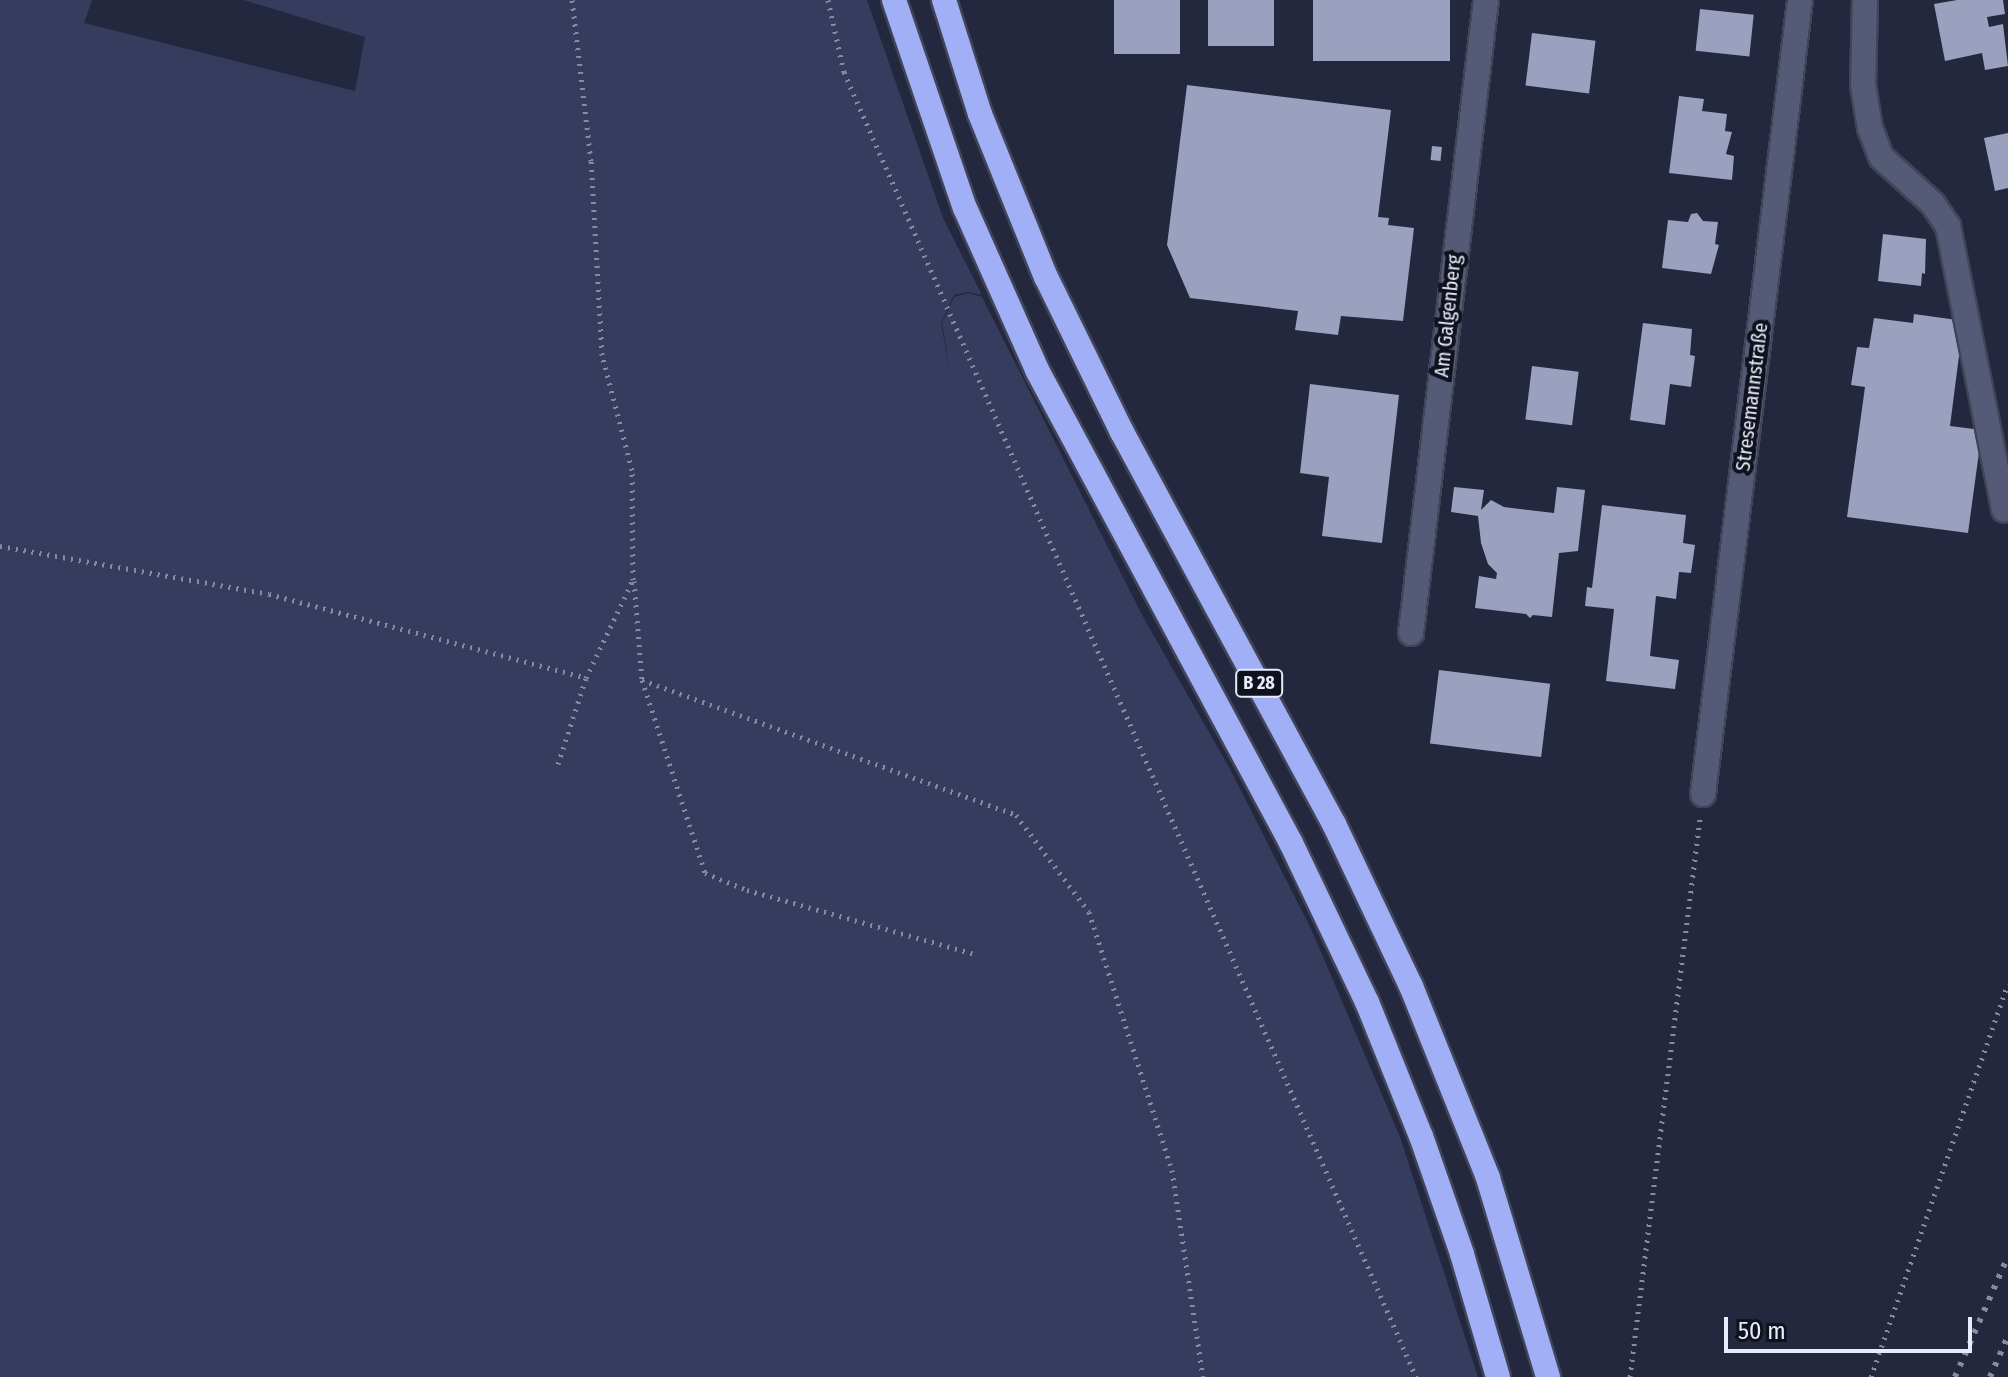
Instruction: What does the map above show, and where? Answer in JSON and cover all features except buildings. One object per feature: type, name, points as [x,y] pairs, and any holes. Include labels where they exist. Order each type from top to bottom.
[{"type":"highway","name":"B 28","points":[[894,0],[965,208],[1037,370],[1291,843],[1367,1002],[1421,1136],[1462,1254],[1498,1377]]},
{"type":"highway","name":"B 28","points":[[944,0],[980,114],[1046,277],[1122,432],[1334,824],[1411,986],[1488,1178],[1548,1377]]},
{"type":"street","name":"Am Galgenberg","points":[[1411,633],[1486,0]]},
{"type":"street","name":"Stresemannstraße","points":[[1703,794],[1800,0]]},
{"type":"street","points":[[1865,0],[1863,85],[1870,128],[1881,157],[1933,204],[1948,226],[2004,510]]},
{"type":"path","points":[[572,0],[591,161],[602,355],[632,470],[633,580],[642,680],[705,873],[747,890],[974,954]]},
{"type":"path","points":[[828,0],[844,72],[1416,1377]]},
{"type":"path","points":[[0,546],[269,594],[586,678]]},
{"type":"path","points":[[558,764],[586,678],[633,580]]},
{"type":"path","points":[[642,680],[1016,815],[1089,912],[1172,1170],[1203,1377]]},
{"type":"path","points":[[1630,1377],[1703,794]]},
{"type":"path","points":[[1871,1377],[2008,984]]},
{"type":"shaded area","points":[[0,0],[92,0],[84,23],[355,91],[365,37],[244,0],[867,0],[943,218],[982,295],[968,292],[954,295],[941,323],[951,378],[942,323],[954,297],[969,293],[982,297],[1143,617],[1230,769],[1312,931],[1400,1137],[1478,1377],[0,1377]]},
{"type":"railway","points":[[1955,1377],[2008,1256]]},
{"type":"railway","points":[[1990,1377],[2008,1336]]}]
